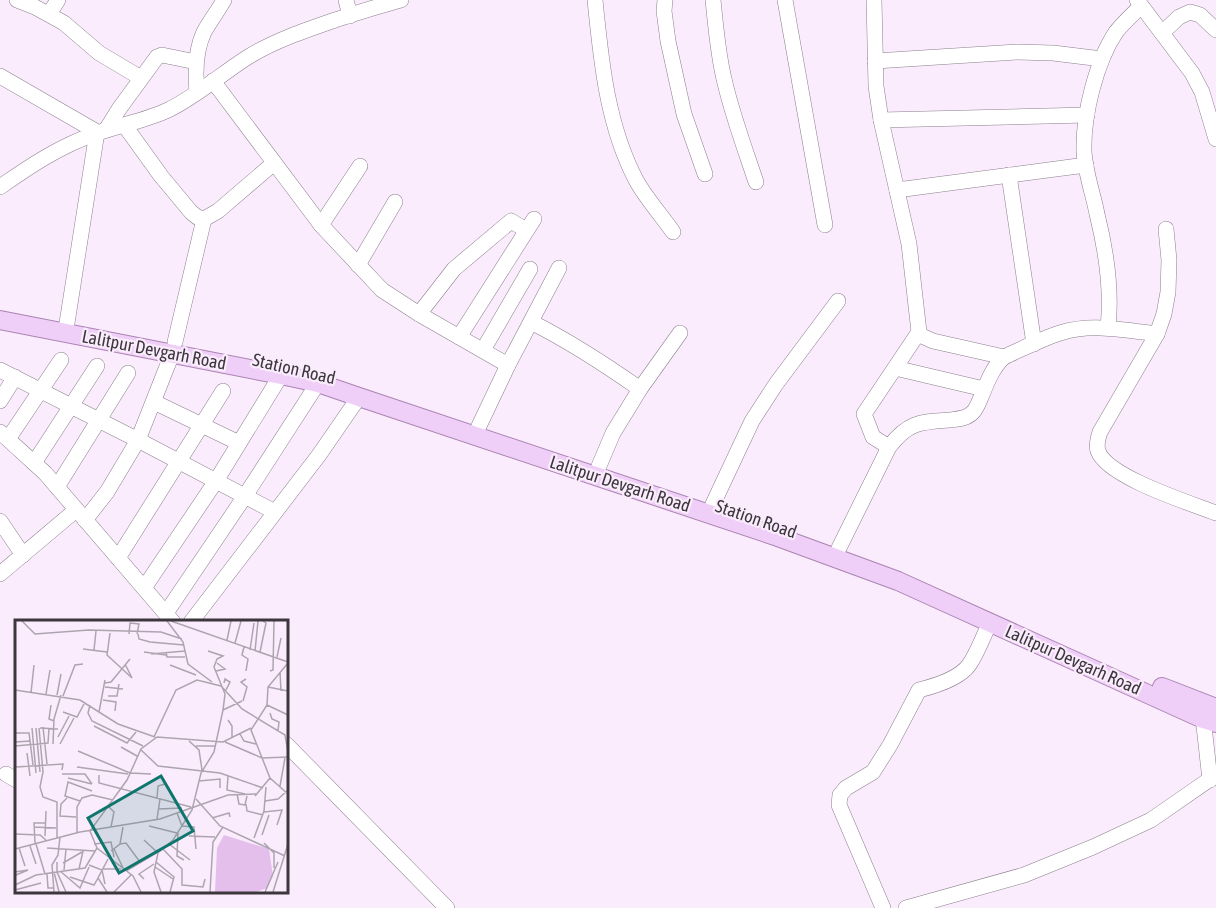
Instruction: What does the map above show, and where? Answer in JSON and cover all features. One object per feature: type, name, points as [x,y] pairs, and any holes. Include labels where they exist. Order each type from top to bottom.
[{"type":"main road","name":"Station Road","points":[[0,309],[174,348],[342,380],[713,504],[907,573],[1168,690],[1209,714]]},
{"type":"main road","name":"Lalitpur Devgarh Road","points":[[0,320],[174,348],[318,383],[778,537],[898,581],[990,623],[1209,714]]},
{"type":"street","points":[[17,0],[49,14],[74,30],[99,53],[141,78]]},
{"type":"street","points":[[49,14],[58,0]]},
{"type":"street","points":[[197,92],[196,62],[203,34],[224,0]]},
{"type":"street","points":[[346,0],[350,16]]},
{"type":"street","points":[[595,0],[607,91],[620,144],[636,181],[673,232]]},
{"type":"street","points":[[664,0],[668,41],[684,114],[705,174]]},
{"type":"street","points":[[713,0],[724,82],[756,182]]},
{"type":"street","points":[[785,0],[825,225]]},
{"type":"street","points":[[874,0],[876,86],[881,120],[909,244],[919,332],[933,341],[1004,357]]},
{"type":"street","points":[[0,187],[71,142],[168,110],[249,56],[282,40],[316,26],[394,1]]},
{"type":"street","points":[[1108,327],[1110,311],[1108,278],[1101,227],[1084,150],[1087,115],[1090,96],[1102,59],[1116,32],[1139,3],[1192,73],[1202,92],[1216,139]]},
{"type":"street","points":[[1162,33],[1179,17],[1190,12],[1200,15],[1216,30]]},
{"type":"street","points":[[875,61],[1017,52],[1053,52],[1102,59]]},
{"type":"street","points":[[67,323],[102,131],[157,57],[162,55],[196,62]]},
{"type":"street","points":[[0,76],[102,131]]},
{"type":"street","points":[[213,81],[321,225],[382,290],[508,365]]},
{"type":"street","points":[[881,120],[1087,115]]},
{"type":"street","points":[[125,126],[161,176],[191,212],[204,219],[218,211],[274,163]]},
{"type":"street","points":[[897,190],[1086,165]]},
{"type":"street","points":[[321,225],[360,166]]},
{"type":"street","points":[[1009,175],[1034,344]]},
{"type":"street","points":[[358,265],[395,202]]},
{"type":"street","points":[[0,574],[22,555],[81,515],[107,492],[138,440],[174,348],[204,219]]},
{"type":"street","points":[[419,314],[454,269],[511,221],[530,225],[459,337]]},
{"type":"street","points":[[1166,229],[1169,260],[1168,292],[1164,314],[1157,334],[1100,432],[1097,441],[1098,451],[1110,467],[1134,481],[1216,513]]},
{"type":"street","points":[[483,350],[530,268]]},
{"type":"street","points":[[479,426],[559,268]]},
{"type":"street","points":[[713,504],[752,421],[776,384],[838,301]]},
{"type":"street","points":[[531,322],[600,361],[639,389]]},
{"type":"street","points":[[839,548],[889,447],[897,436],[922,422],[962,418],[972,413],[990,376],[1004,357],[1060,333],[1078,329],[1108,327],[1157,334]]},
{"type":"street","points":[[889,447],[873,437],[864,414],[919,332]]},
{"type":"street","points":[[599,466],[613,433],[639,389],[680,333]]},
{"type":"street","points":[[61,360],[41,390],[4,435],[57,487],[169,617],[318,383]]},
{"type":"street","points":[[34,463],[97,366]]},
{"type":"street","points":[[895,368],[984,389]]},
{"type":"street","points":[[0,370],[99,419],[275,512]]},
{"type":"street","points":[[57,487],[128,373]]},
{"type":"street","points":[[144,588],[216,481],[282,375]]},
{"type":"street","points":[[0,401],[15,377]]},
{"type":"street","points":[[118,558],[223,391]]},
{"type":"street","points":[[192,620],[318,455],[359,397]]},
{"type":"street","points":[[154,402],[239,443]]},
{"type":"street","points":[[0,521],[22,555]]},
{"type":"street","points":[[883,908],[839,805],[840,795],[846,788],[873,772],[919,690],[949,680],[968,667],[990,623]]},
{"type":"street","points":[[906,908],[1024,875],[1151,820],[1213,778],[1209,714]]},
{"type":"street","points":[[288,746],[447,908]]}]
